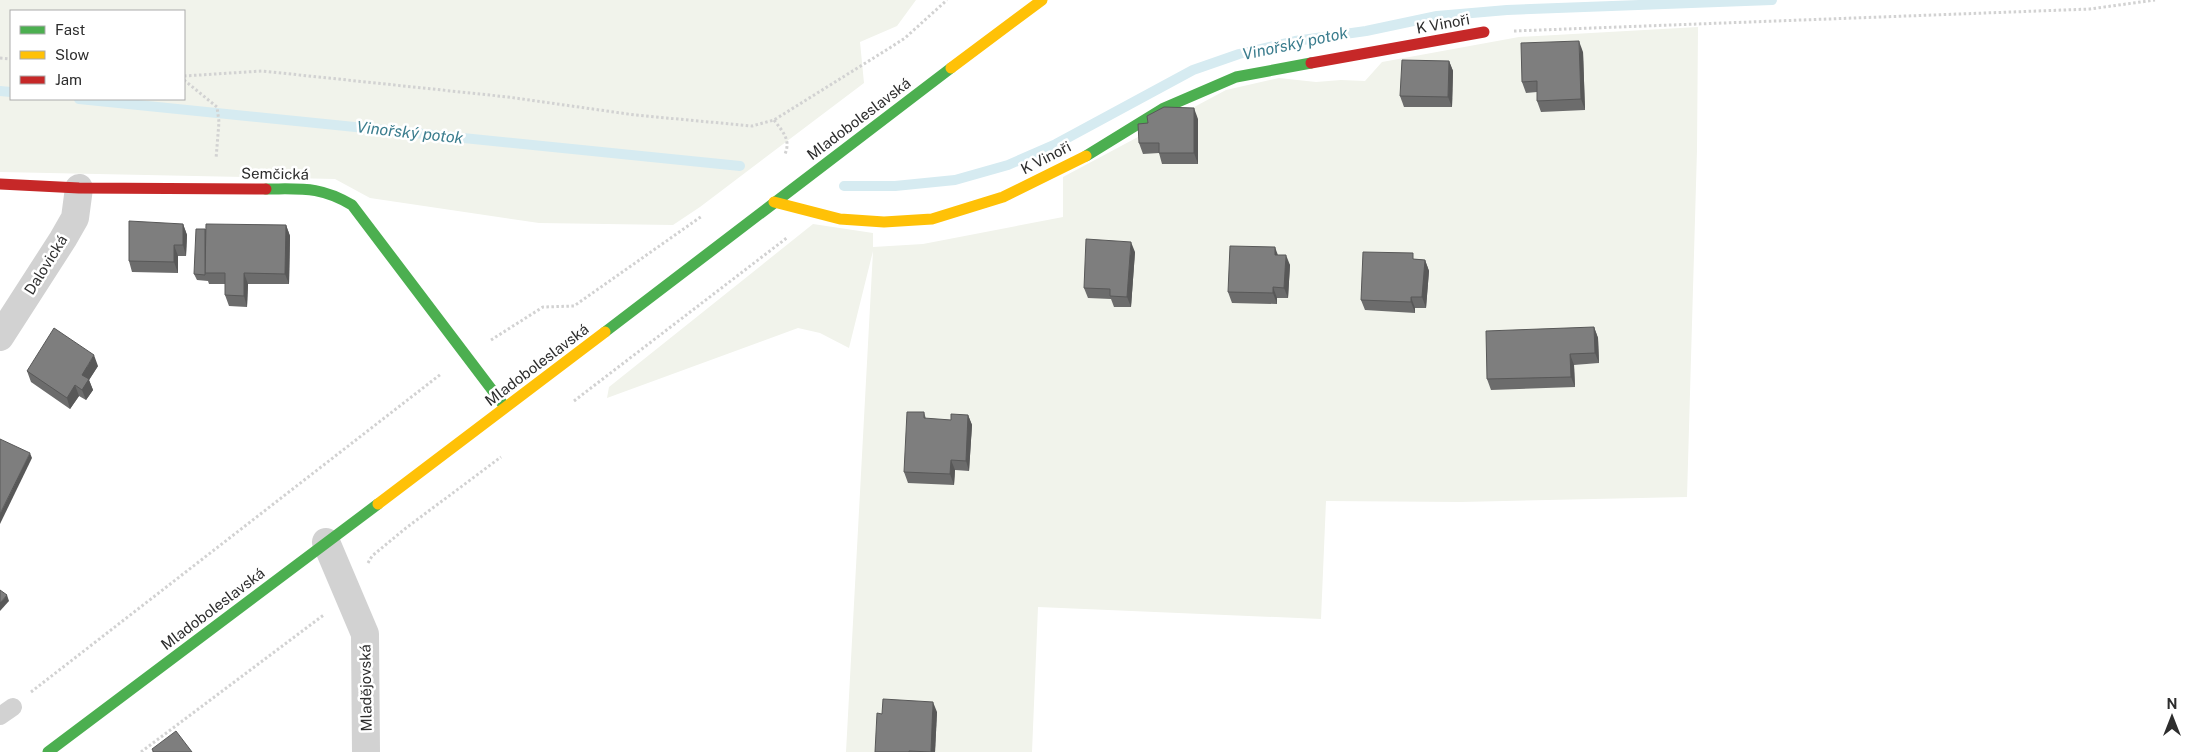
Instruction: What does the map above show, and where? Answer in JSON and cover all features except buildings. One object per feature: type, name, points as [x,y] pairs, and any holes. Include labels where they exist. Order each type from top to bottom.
[{"type":"street","name":"Mladoboleslavská","points":[[48,752],[590,344],[774,202],[1042,0]]},
{"type":"street","name":"K Vinoři","points":[[774,202],[840,219],[884,222],[932,219],[1003,197],[1096,150],[1164,108],[1236,77],[1484,32]]},
{"type":"street","name":"Semčická","points":[[0,184],[80,188],[214,187],[313,189],[333,194],[352,205],[505,407]]},
{"type":"street","name":"Dalovická","points":[[0,337],[64,239],[75,218],[80,188]]},
{"type":"street","name":"Mladějovská","points":[[326,542],[365,634],[366,752]]},
{"type":"path","points":[[185,76],[262,71],[508,97],[635,115],[752,126],[774,120],[905,38],[948,0]]},
{"type":"path","name":"K Vinoři","points":[[1484,32],[2090,8],[2155,0]]},
{"type":"path","points":[[185,81],[217,107],[219,122],[214,187]]},
{"type":"path","points":[[774,120],[786,135],[789,144],[782,158]]},
{"type":"path","points":[[6,711],[465,355],[544,307],[574,306],[709,211]]},
{"type":"path","points":[[574,401],[817,213]]},
{"type":"shaded area","points":[[0,0],[916,0],[897,26],[860,42],[864,83],[700,207],[673,225],[539,223],[370,198],[335,179],[0,172]]},
{"type":"shaded area","points":[[1698,27],[1697,150],[1687,497],[1461,502],[1326,501],[1321,619],[1038,607],[1032,752],[935,752],[937,713],[880,752],[846,752],[873,251],[849,348],[820,333],[798,328],[607,398],[609,387],[813,224],[873,233],[873,247],[923,244],[1063,217],[1063,177],[1226,90],[1279,78],[1316,82],[1365,81],[1382,62],[1519,37]],"holes":[[[1162,153],[1198,163],[1163,164]],[[1367,262],[1429,271],[1426,308],[1415,308],[1415,313]],[[1289,266],[1288,298],[1277,298]],[[1491,342],[1599,363],[1574,365],[1575,387]],[[928,423],[969,471],[955,470]]]},
{"type":"waterway","name":"Vinořský potok","points":[[844,186],[895,186],[955,180],[1008,165],[1056,144],[1193,70],[1239,54],[1295,41],[1366,31],[1437,16],[1507,10],[1772,0]]},
{"type":"waterway","name":"Vinořský potok","points":[[0,91],[10,92]]},
{"type":"waterway","name":"Vinořský potok","points":[[89,100],[740,166]]},
{"type":"traffic: fast","points":[[1086,156],[1164,108],[1236,77],[1311,63]]},
{"type":"traffic: fast","points":[[605,332],[951,68]]},
{"type":"traffic: fast","points":[[266,189],[310,190],[330,194],[352,205],[505,407]]},
{"type":"traffic: fast","points":[[48,752],[378,504]]},
{"type":"traffic: slow","points":[[951,68],[1042,0]]},
{"type":"traffic: slow","points":[[774,202],[840,219],[884,222],[932,219],[1003,197],[1086,156]]},
{"type":"traffic: slow","points":[[378,504],[605,332]]},
{"type":"traffic: jam","points":[[1311,63],[1484,32]]},
{"type":"traffic: jam","points":[[0,184],[79,188],[266,189]]}]
